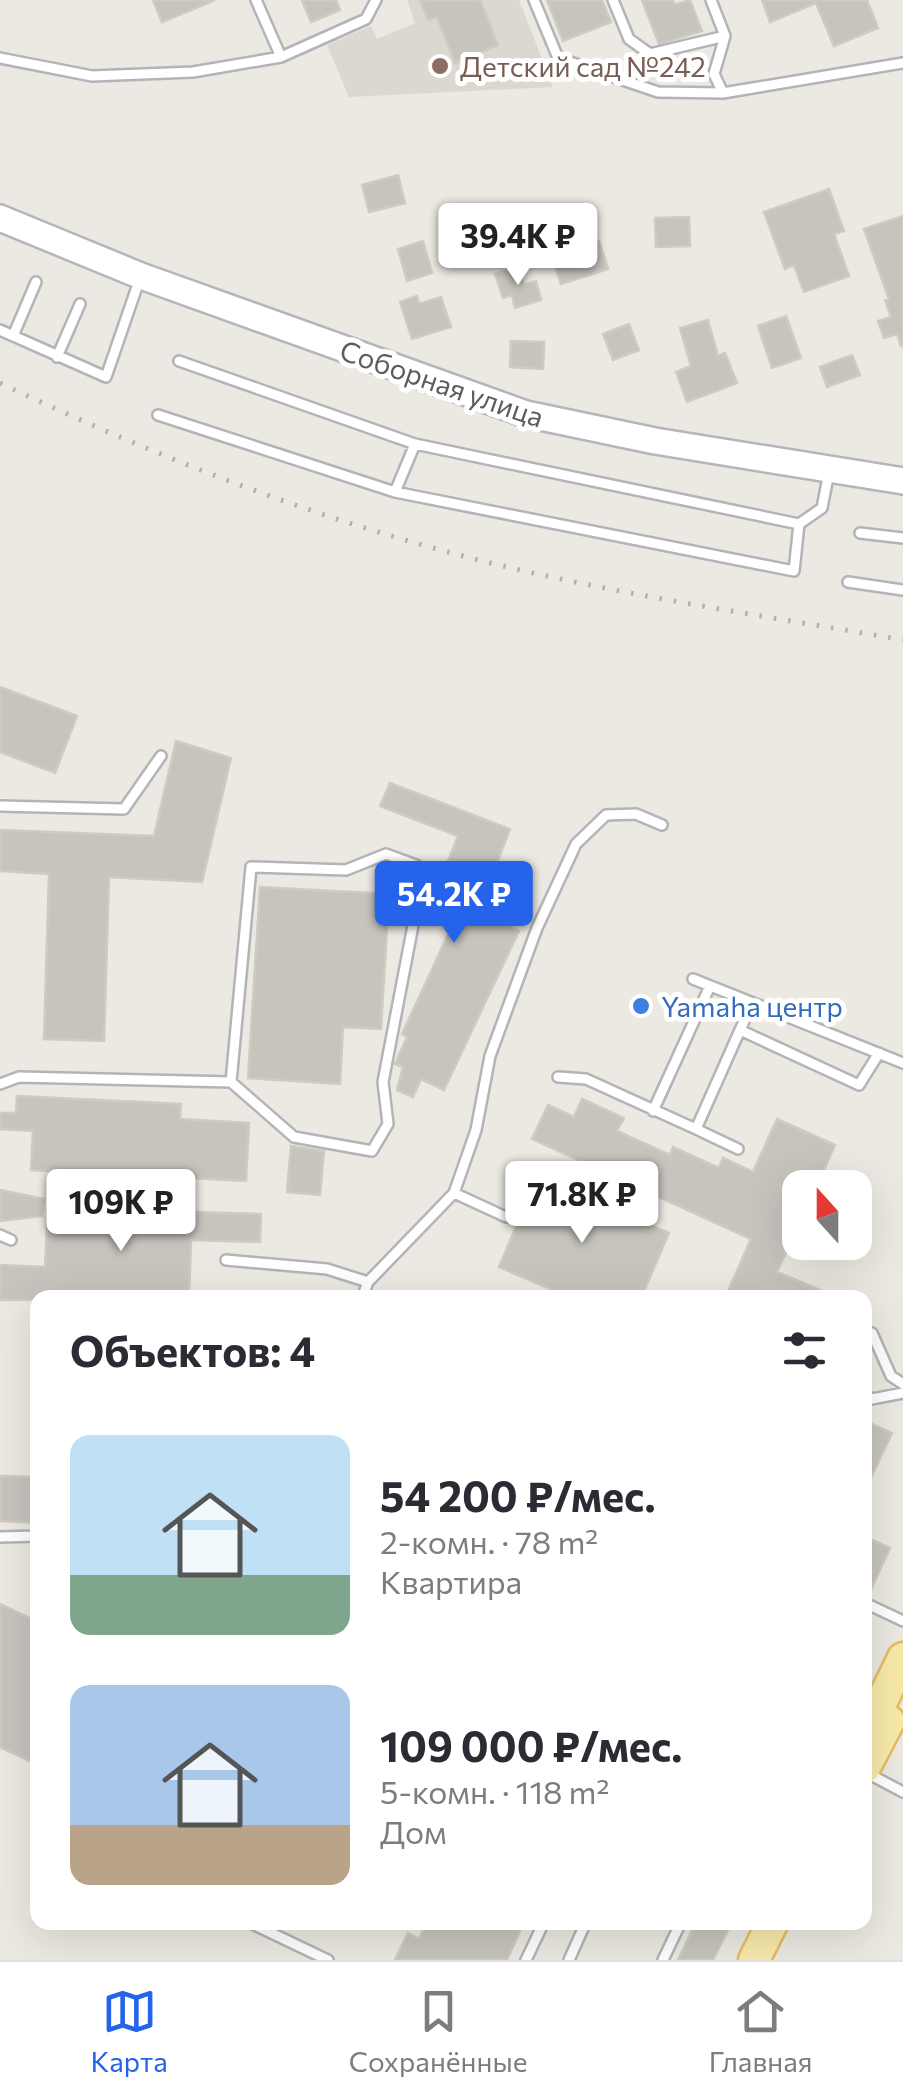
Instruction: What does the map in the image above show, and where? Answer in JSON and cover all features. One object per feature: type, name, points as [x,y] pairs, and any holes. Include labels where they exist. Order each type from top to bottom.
[{"type":"main road","points":[[872,1739],[903,1658]]},
{"type":"main road","points":[[872,1744],[903,1692]]},
{"type":"main road","points":[[754,1960],[769,1930]]},
{"type":"main road","points":[[772,1960],[786,1930]]},
{"type":"street","name":"Соборная улица","points":[[0,218],[141,276],[526,414],[903,480]]},
{"type":"lane","points":[[256,0],[280,57]]},
{"type":"lane","points":[[0,58],[92,76],[193,72],[280,57],[366,19],[376,0]]},
{"type":"lane","points":[[534,0],[558,58],[658,92],[723,93],[903,64]]},
{"type":"lane","points":[[613,0],[629,39],[650,54],[724,36]]},
{"type":"lane","points":[[711,0],[724,36],[714,74],[723,93]]},
{"type":"lane","points":[[0,330],[106,376],[141,276]]},
{"type":"lane","points":[[13,336],[36,282]]},
{"type":"lane","points":[[57,357],[80,304]]},
{"type":"lane","points":[[179,361],[415,444],[798,524],[822,508],[829,469]]},
{"type":"lane","points":[[158,415],[395,492],[794,571],[798,524]]},
{"type":"lane","points":[[395,492],[415,444]]},
{"type":"lane","points":[[860,533],[903,538]]},
{"type":"lane","points":[[848,582],[903,590]]},
{"type":"lane","points":[[0,806],[124,808],[161,756]]},
{"type":"lane","points":[[365,1290],[368,1282],[454,1193],[476,1130],[490,1056],[537,928],[576,844],[606,814],[636,814],[662,825]]},
{"type":"lane","points":[[0,1084],[19,1077],[231,1082],[294,1137],[372,1151],[388,1124],[384,1082],[419,894],[416,865],[386,854],[346,870],[251,866],[231,1082]]},
{"type":"lane","points":[[692,979],[903,1063]]},
{"type":"lane","points":[[653,1111],[710,986]]},
{"type":"lane","points":[[696,1129],[752,1003]]},
{"type":"lane","points":[[740,1030],[858,1085],[879,1054]]},
{"type":"lane","points":[[558,1078],[586,1079],[738,1150]]},
{"type":"lane","points":[[454,1193],[506,1216]]},
{"type":"lane","points":[[0,1235],[12,1240]]},
{"type":"lane","points":[[226,1260],[328,1269],[368,1282]]},
{"type":"lane","points":[[872,1333],[890,1376],[903,1384]]},
{"type":"lane","points":[[872,1400],[903,1393]]},
{"type":"lane","points":[[0,1537],[30,1536]]},
{"type":"lane","points":[[872,1606],[903,1621]]},
{"type":"lane","points":[[872,1758],[903,1792]]},
{"type":"lane","points":[[265,1930],[328,1960]]},
{"type":"lane","points":[[526,1960],[540,1930]]},
{"type":"lane","points":[[569,1960],[582,1930]]},
{"type":"lane","points":[[664,1960],[677,1930]]},
{"type":"shaded area","name":"Детский сад №242","points":[[407,0],[519,0],[553,87],[349,97],[327,45],[371,26],[377,39],[415,23]]},
{"type":"building","points":[[153,0],[215,0],[162,22]]},
{"type":"building","points":[[302,0],[336,0],[340,10],[311,22]]},
{"type":"building","points":[[420,0],[480,0],[498,45],[455,63],[437,17],[428,20]]},
{"type":"building","points":[[547,0],[602,0],[611,22],[563,41]]},
{"type":"building","points":[[642,0],[673,0],[674,5],[690,0],[702,31],[659,44]]},
{"type":"building","points":[[762,0],[867,0],[878,28],[834,46],[816,3],[770,22]]},
{"type":"building","points":[[398,175],[405,203],[369,212],[362,185]]},
{"type":"building","points":[[829,189],[844,231],[834,234],[849,276],[804,292],[794,265],[785,269],[764,212]]},
{"type":"building","points":[[903,216],[901,346],[897,334],[884,338],[878,321],[891,317],[885,300],[889,299],[864,229]]},
{"type":"building","points":[[689,217],[690,246],[656,247],[655,218]]},
{"type":"building","points":[[423,241],[432,273],[407,281],[398,249]]},
{"type":"building","points":[[599,241],[608,269],[561,284],[552,256]]},
{"type":"building","points":[[519,267],[524,285],[536,281],[541,300],[515,308],[512,295],[503,298],[495,274]]},
{"type":"building","points":[[417,296],[419,304],[441,297],[451,327],[412,339],[400,302]]},
{"type":"building","points":[[786,316],[801,358],[772,368],[758,326]]},
{"type":"building","points":[[708,320],[718,356],[725,353],[737,383],[687,402],[676,372],[691,366],[680,328]]},
{"type":"building","points":[[629,324],[639,350],[613,360],[603,334]]},
{"type":"building","points":[[511,341],[544,342],[543,369],[510,367]]},
{"type":"building","points":[[852,355],[860,375],[827,387],[820,367]]},
{"type":"building","points":[[0,687],[77,716],[55,773],[0,752]]},
{"type":"building","points":[[176,741],[231,758],[202,882],[109,877],[104,1041],[44,1039],[49,874],[0,871],[0,830],[154,836]]},
{"type":"building","points":[[390,783],[510,829],[478,912],[519,931],[444,1090],[421,1079],[413,1097],[397,1090],[403,1067],[395,1064],[407,1037],[402,1034],[471,885],[443,874],[458,836],[380,806]]},
{"type":"building","points":[[260,887],[389,894],[381,1029],[343,1027],[340,1084],[248,1078]]},
{"type":"building","points":[[17,1096],[181,1104],[180,1119],[249,1123],[246,1181],[31,1170],[33,1131],[0,1129],[0,1113],[16,1113]]},
{"type":"building","points":[[582,1099],[624,1118],[617,1131],[670,1155],[673,1147],[719,1168],[723,1158],[753,1172],[777,1119],[835,1145],[824,1170],[782,1170],[783,1260],[777,1272],[820,1290],[729,1290],[751,1239],[532,1139],[548,1105],[574,1117]]},
{"type":"building","points":[[291,1146],[324,1151],[320,1195],[287,1192]]},
{"type":"building","points":[[537,1177],[669,1233],[644,1290],[552,1290],[499,1267]]},
{"type":"building","points":[[0,1190],[44,1199],[42,1216],[0,1221]]},
{"type":"building","points":[[48,1208],[261,1214],[260,1242],[191,1240],[189,1290],[30,1290],[30,1300],[0,1300],[0,1265],[45,1267]]},
{"type":"building","points":[[872,1424],[892,1433],[872,1475]]},
{"type":"building","points":[[0,1476],[30,1477],[30,1523],[0,1521]]},
{"type":"building","points":[[872,1540],[890,1548],[872,1587]]},
{"type":"building","points":[[0,1604],[30,1618],[30,1761],[0,1747]]},
{"type":"building","points":[[423,1930],[520,1930],[507,1960],[395,1960],[408,1933],[419,1939]]},
{"type":"building","points":[[692,1930],[728,1930],[713,1960],[678,1960]]},
{"type":"railway","points":[[0,383],[193,467],[393,536],[575,582],[903,640]]},
{"type":"place","name":"Детский сад №242","points":[[440,66]]},
{"type":"place","name":"Yamaha центр","points":[[641,1006]]}]
